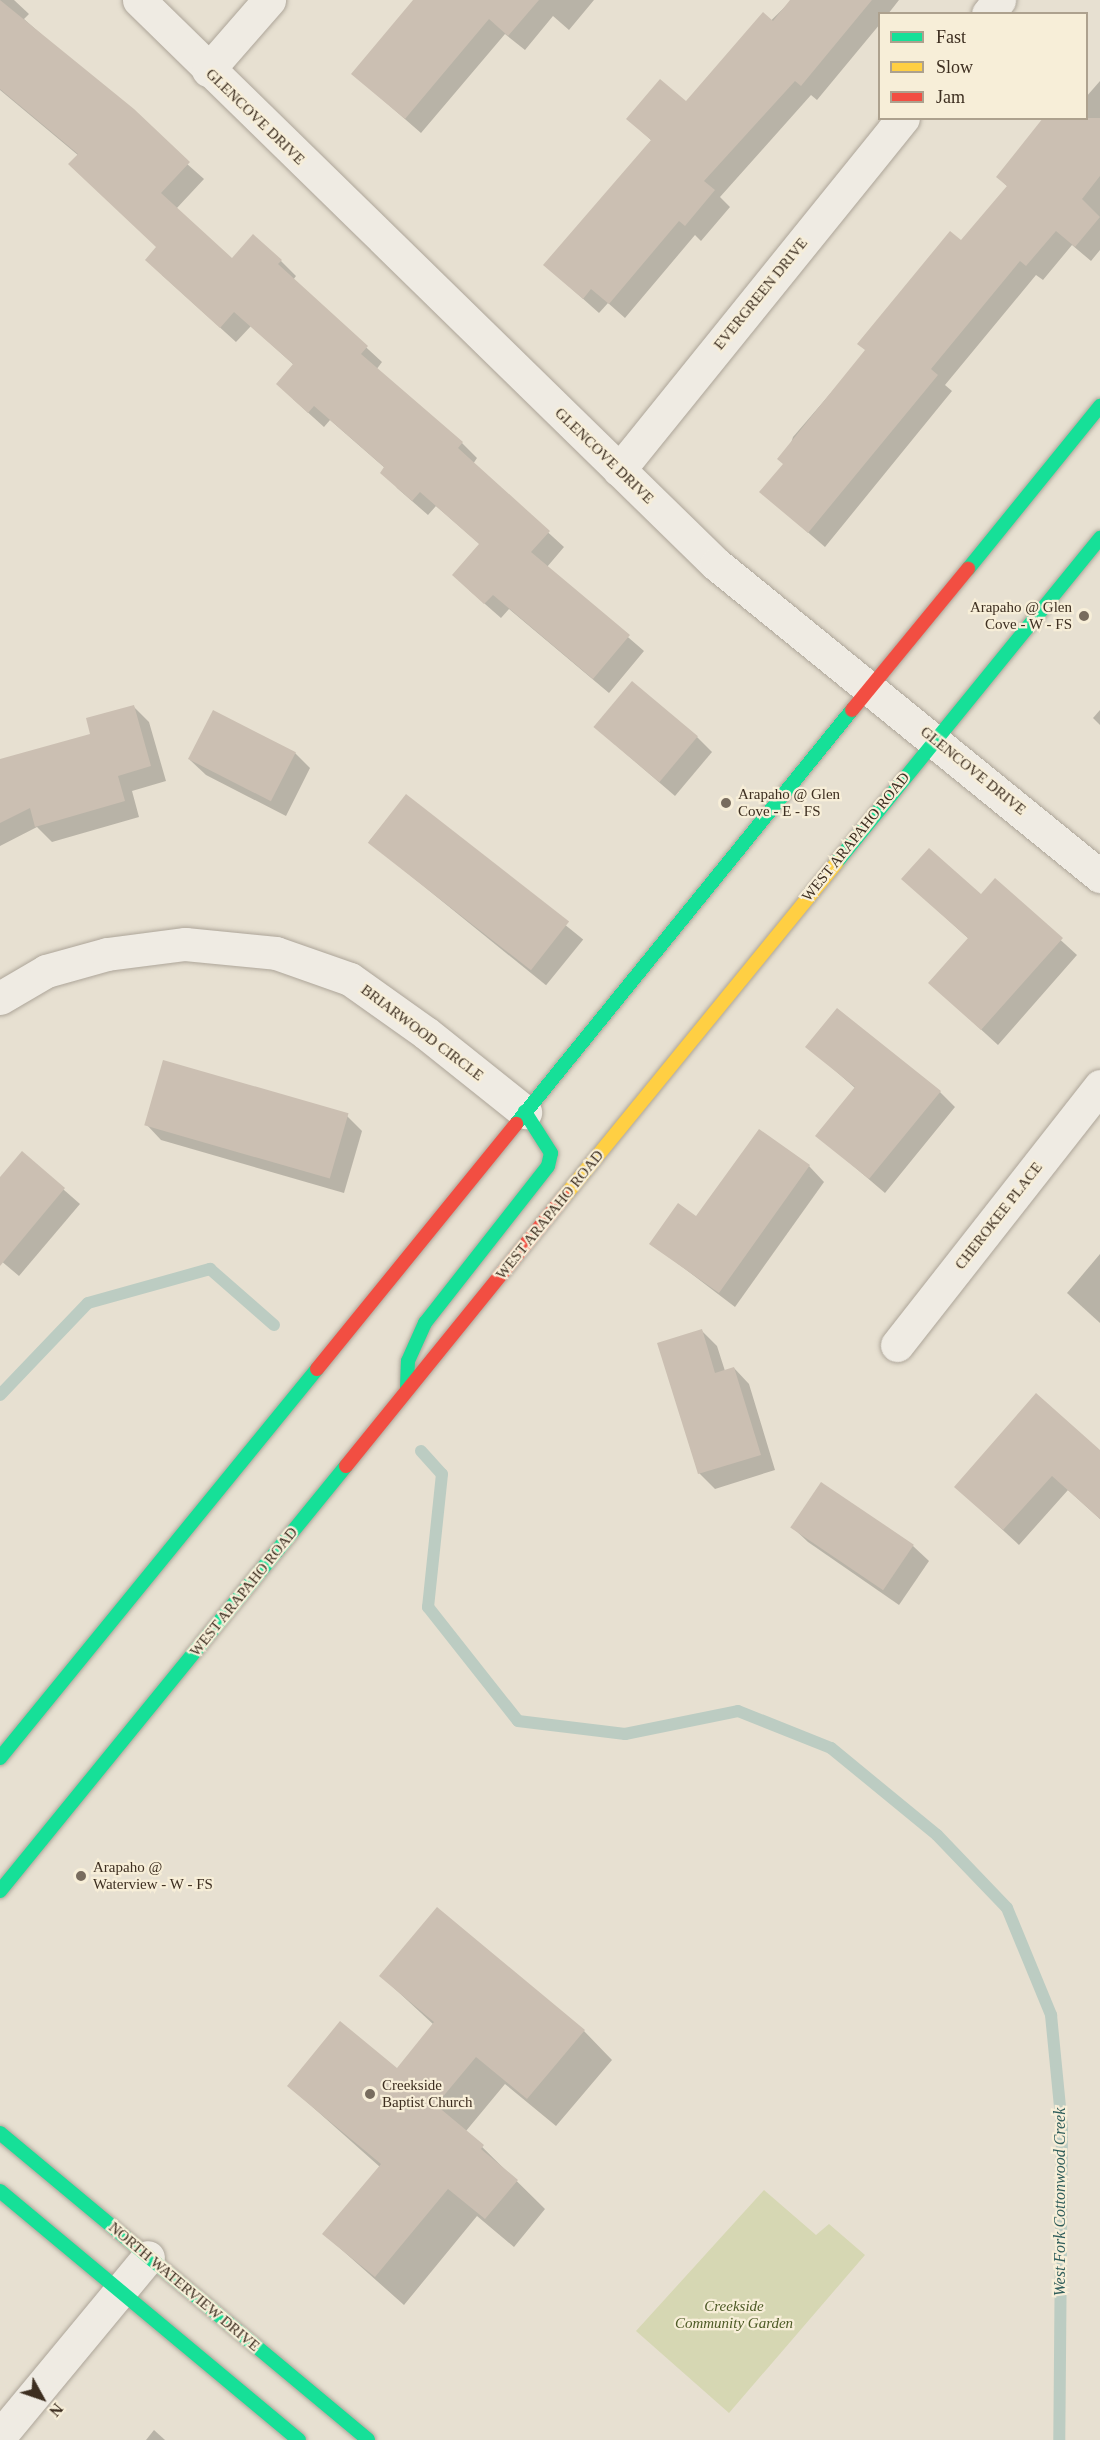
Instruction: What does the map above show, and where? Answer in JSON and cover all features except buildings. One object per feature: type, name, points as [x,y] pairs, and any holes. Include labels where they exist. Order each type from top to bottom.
[{"type":"main road","points":[[0,1758],[868,688],[1100,406]]},
{"type":"main road","name":"WEST ARAPAHO ROAD","points":[[0,1891],[1100,538]]},
{"type":"main road","points":[[407,1390],[408,1361],[425,1323],[548,1166],[550,1153],[525,1112]]},
{"type":"main road","name":"NORTH WATERVIEW DRIVE","points":[[0,2133],[368,2440]]},
{"type":"main road","points":[[0,2191],[298,2440]]},
{"type":"street","name":"GLENCOVE DRIVE","points":[[139,0],[207,70],[716,564],[1100,876]]},
{"type":"street","points":[[207,70],[269,0]]},
{"type":"street","points":[[990,12],[999,0]]},
{"type":"street","name":"EVERGREEN DRIVE","points":[[619,470],[901,120]]},
{"type":"street","name":"BRIARWOOD CIRCLE","points":[[0,998],[46,972],[107,954],[185,944],[276,953],[350,979],[426,1033],[525,1112]]},
{"type":"street","name":"CHEROKEE PLACE","points":[[897,1345],[1100,1086]]},
{"type":"street","points":[[0,2436],[148,2257]]},
{"type":"green space","name":"Creekside Community Garden","points":[[764,2190],[816,2235],[829,2224],[865,2255],[729,2413],[636,2331]]},
{"type":"waterway","name":"West Fork Cottonwood Creek","points":[[0,1395],[88,1303],[210,1269],[274,1325]]},
{"type":"waterway","name":"West Fork Cottonwood Creek","points":[[421,1451],[442,1474],[428,1607],[518,1721],[625,1734],[738,1711],[831,1748],[937,1835],[1007,1908],[1051,2015],[1062,2127],[1059,2440]]},
{"type":"traffic: fast","points":[[968,569],[1100,406]]},
{"type":"traffic: fast","points":[[836,863],[1100,538]]},
{"type":"traffic: fast","points":[[516,1124],[852,710]]},
{"type":"traffic: fast","points":[[407,1388],[408,1361],[425,1323],[548,1166],[551,1153],[525,1112]]},
{"type":"traffic: fast","points":[[0,1758],[317,1369]]},
{"type":"traffic: fast","points":[[0,1891],[346,1466]]},
{"type":"traffic: fast","points":[[0,2133],[368,2440]]},
{"type":"traffic: fast","points":[[0,2191],[299,2440]]},
{"type":"traffic: slow","points":[[564,1197],[836,863]]},
{"type":"traffic: jam","points":[[852,710],[968,569]]},
{"type":"traffic: jam","points":[[317,1369],[516,1124]]},
{"type":"traffic: jam","points":[[346,1466],[564,1197]]},
{"type":"place","name":"Arapaho @ Glen Cove - W - FS","points":[[1084,616]]},
{"type":"place","name":"Arapaho @ Glen Cove - E - FS","points":[[726,803]]},
{"type":"place","name":"Arapaho @ Waterview - W - FS","points":[[81,1876]]},
{"type":"place","name":"Creekside Baptist Church","points":[[370,2094]]}]
